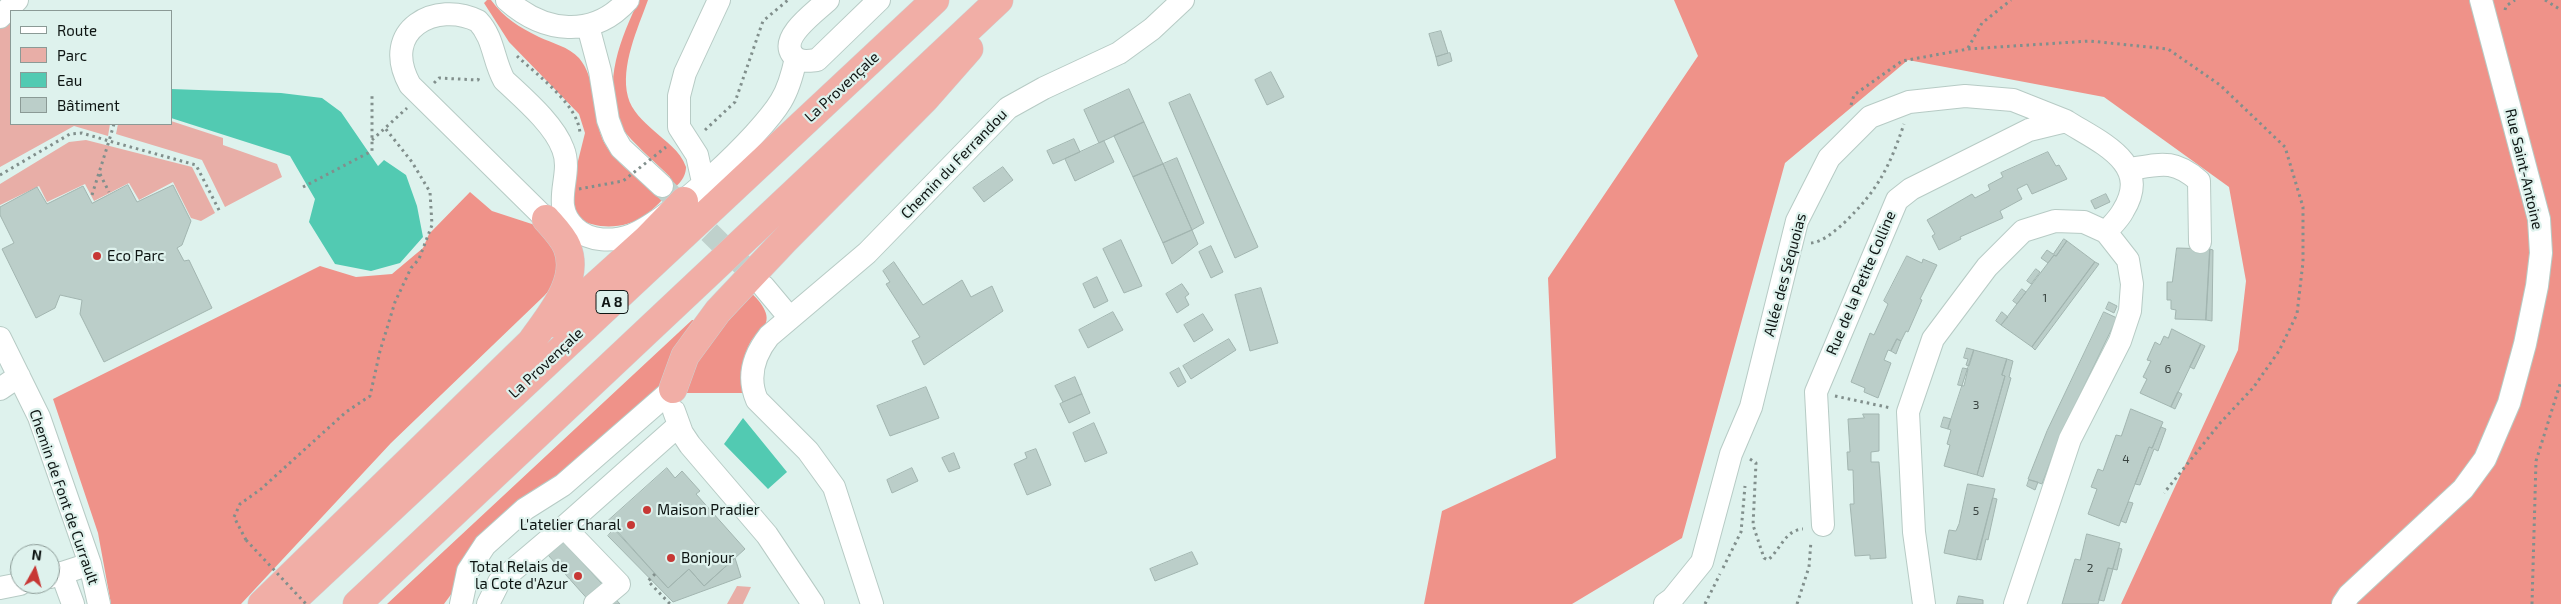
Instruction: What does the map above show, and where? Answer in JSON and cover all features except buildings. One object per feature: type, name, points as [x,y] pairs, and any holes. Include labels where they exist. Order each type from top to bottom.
[{"type":"highway","name":"La Provençale","points":[[289,604],[935,0]]},
{"type":"highway","points":[[357,604],[999,0]]},
{"type":"highway","points":[[673,388],[685,356],[718,311],[785,240],[925,99],[1011,0]]},
{"type":"highway","points":[[262,604],[531,342],[646,240],[673,193]]},
{"type":"highway","points":[[531,342],[556,306],[569,276],[570,266],[567,246],[546,219]]},
{"type":"street","points":[[0,17],[17,0]]},
{"type":"street","points":[[507,0],[520,12],[561,27],[588,26],[604,21],[628,0]]},
{"type":"street","points":[[703,182],[697,155],[689,145],[679,126],[679,96],[685,73],[719,0]]},
{"type":"street","points":[[828,0],[793,33],[790,47],[796,58],[801,61],[817,60],[879,0]]},
{"type":"street","name":"Chemin du Ferrandou","points":[[872,604],[834,488],[808,451],[757,400],[754,394],[752,374],[762,345],[790,318],[867,253],[1008,108],[1044,88],[1119,53],[1152,29],[1183,0]]},
{"type":"street","name":"Rue Saint-Antoine","points":[[2343,604],[2349,595],[2463,489],[2485,460],[2509,403],[2526,344],[2541,253],[2539,219],[2481,0]]},
{"type":"street","points":[[546,219],[516,187],[416,90],[402,70],[400,53],[402,37],[418,14],[432,6],[458,5],[478,20],[492,42],[499,71],[504,80],[560,140],[566,166],[561,203],[566,216],[581,233],[604,240],[634,234],[673,193],[703,182],[751,139],[781,101],[792,75],[796,58]]},
{"type":"street","points":[[588,26],[600,71],[608,120],[614,136],[621,148],[673,193]]},
{"type":"street","name":"Allée des Séquoias","points":[[1665,604],[1672,599],[1702,562],[1731,454],[1751,407],[1797,221],[1829,158],[1870,117],[1909,102],[1965,96],[2013,100],[2066,121]]},
{"type":"street","points":[[2066,121],[2116,153],[2130,169],[2132,191],[2124,211],[2106,232]]},
{"type":"street","name":"Rue de la Petite Colline","points":[[1814,530],[1816,392],[1896,200],[1911,189],[2029,130],[2066,121]]},
{"type":"street","points":[[2130,169],[2166,163],[2188,171],[2199,182],[2200,242]]},
{"type":"street","points":[[1924,604],[1914,532],[1908,412],[1933,339],[1986,266],[2023,231],[2055,221],[2084,222],[2106,232],[2128,260],[2132,284],[2130,311],[2120,341],[2070,439],[2015,604]]},
{"type":"street","points":[[764,287],[790,318]]},
{"type":"street","name":"Chemin de Font de Currault","points":[[0,338],[40,417],[90,564],[99,604]]},
{"type":"street","points":[[0,389],[19,376]]},
{"type":"street","points":[[673,388],[672,402],[678,425],[690,446],[767,535],[813,604]]},
{"type":"street","points":[[460,604],[468,571],[485,545],[525,508],[563,485],[673,388]]},
{"type":"street","points":[[488,604],[499,582],[564,527],[678,425]]},
{"type":"street","points":[[564,527],[619,584],[595,604]]},
{"type":"street","points":[[60,574],[90,564]]},
{"type":"street","points":[[60,582],[73,604]]},
{"type":"path","points":[[579,189],[624,180],[666,147],[676,156],[689,145],[735,102],[763,21],[788,0]]},
{"type":"path","points":[[1968,49],[1982,23],[2012,0]]},
{"type":"path","points":[[2546,0],[2561,10]]},
{"type":"path","points":[[303,188],[372,151],[372,92]]},
{"type":"path","points":[[1791,244],[1816,242],[1837,229],[1864,204],[1879,184],[1890,163],[1907,118],[1909,102]]},
{"type":"path","points":[[92,195],[114,125]]},
{"type":"path","points":[[306,604],[246,540],[234,517],[240,504],[261,489],[346,412],[370,396],[380,351],[396,302],[411,268],[420,259],[432,225],[430,192],[412,162],[385,128]]},
{"type":"path","points":[[0,175],[70,134],[82,133],[196,165],[220,212]]},
{"type":"path","points":[[100,173],[109,192]]},
{"type":"path","points":[[2532,604],[2536,461],[2561,381]]},
{"type":"path","points":[[1816,392],[1908,412]]},
{"type":"path","points":[[1731,454],[1746,456],[1756,463],[1753,525],[1764,558],[1768,560],[1776,553],[1786,536],[1794,529],[1814,530],[1808,567],[1797,604]]},
{"type":"path","points":[[655,574],[648,581],[670,604]]},
{"type":"green space","points":[[10,21],[10,125],[110,125],[108,136],[74,126],[0,167],[0,29]]},
{"type":"green space","points":[[172,121],[223,138],[223,145],[277,164],[282,177],[225,207],[202,160],[116,134],[118,125],[172,125]]},
{"type":"green space","points":[[86,140],[192,167],[215,213],[201,221],[191,218],[173,182],[139,200],[129,183],[94,201],[85,184],[47,202],[39,186],[0,205],[0,184],[69,142]]},
{"type":"green space","points":[[737,586],[751,587],[743,604],[727,604]]},
{"type":"shaded area","points":[[487,0],[491,0],[501,12],[518,26],[565,48],[579,58],[588,75],[598,126],[605,144],[624,167],[655,193],[670,177],[623,130],[615,108],[613,93],[616,61],[626,29],[639,0],[648,0],[628,60],[626,85],[628,97],[638,115],[649,127],[668,142],[680,156],[686,167],[686,172],[680,183],[647,214],[620,226],[593,225],[578,218],[570,193],[585,133],[579,114],[509,42],[484,3]]},
{"type":"shaded area","points":[[1674,0],[2561,0],[2561,604],[2121,604],[2238,350],[2246,281],[2229,187],[2104,97],[1908,60],[1785,163],[1682,538],[1572,604],[1424,604],[1442,511],[1556,458],[1548,278],[1698,56]]},
{"type":"shaded area","points":[[470,192],[492,211],[541,227],[563,259],[554,285],[391,443],[241,604],[111,604],[98,533],[53,399],[320,266],[356,277],[392,274],[423,248],[429,234]]},
{"type":"shaded area","points":[[749,291],[764,308],[767,318],[763,328],[751,341],[745,355],[742,368],[742,387],[744,393],[682,393],[685,378]]},
{"type":"shaded area","points":[[692,320],[695,320],[665,381],[455,589],[444,604],[387,604]]},
{"type":"water","points":[[172,89],[281,93],[322,98],[341,112],[378,166],[384,160],[406,175],[417,206],[423,237],[400,263],[371,271],[335,264],[309,222],[315,199],[290,156],[172,118]]},
{"type":"water","points":[[743,418],[787,472],[768,489],[724,444]]},
{"type":"tunnel","points":[[662,186],[764,286]]},
{"type":"place","name":"Eco Parc","points":[[97,256]]},
{"type":"place","name":"Maison Pradier","points":[[647,510]]},
{"type":"place","name":"L'atelier Charal","points":[[631,525]]},
{"type":"place","name":"Bonjour","points":[[671,558]]},
{"type":"place","name":"Total Relais de la Cote d'Azur","points":[[578,576]]}]
